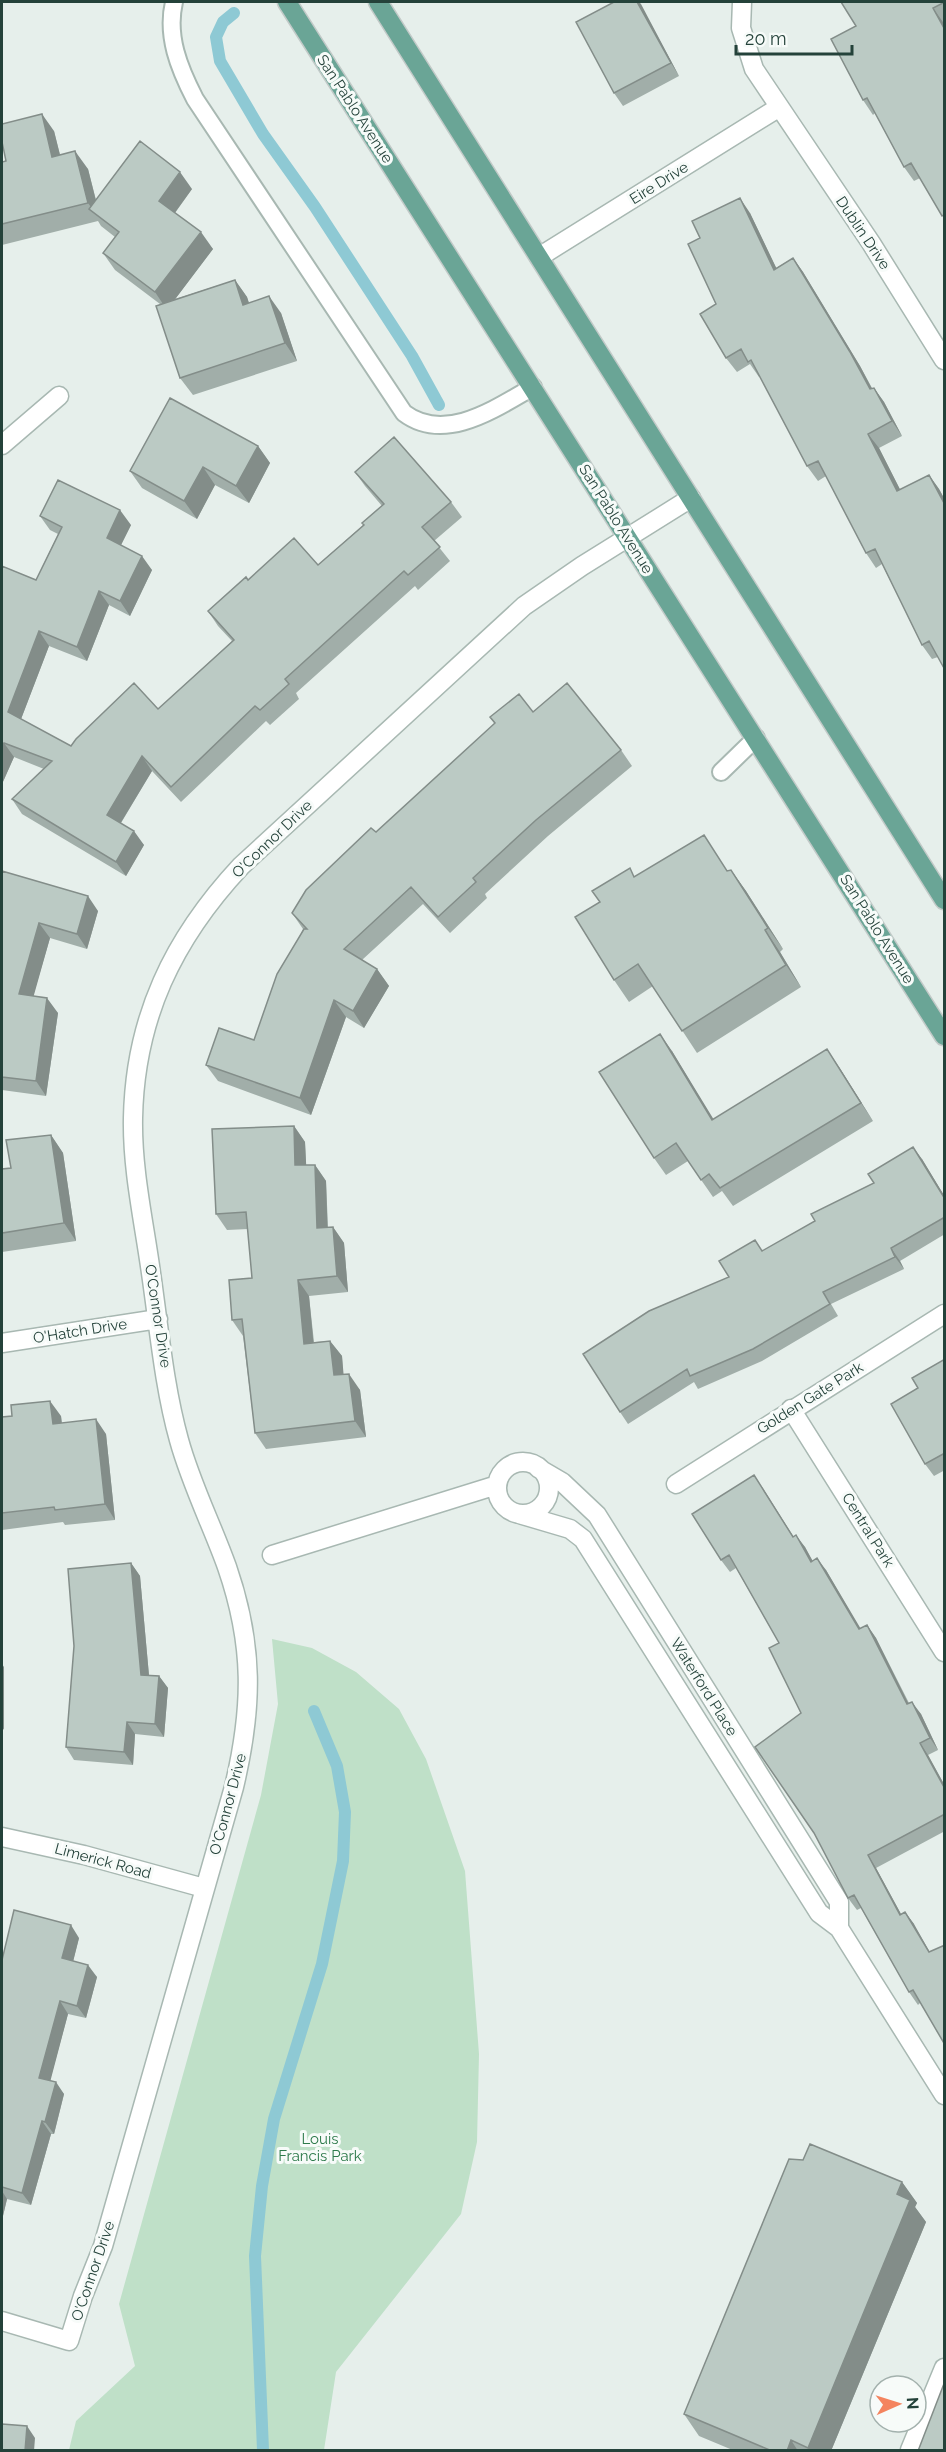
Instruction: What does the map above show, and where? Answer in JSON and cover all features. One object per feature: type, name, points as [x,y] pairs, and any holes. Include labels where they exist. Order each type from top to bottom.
[{"type":"main road","name":"San Pablo Avenue","points":[[287,2],[945,1036]]},
{"type":"main road","points":[[378,2],[945,900]]},
{"type":"street","name":"Dublin Drive","points":[[742,2],[741,28],[753,69],[871,243],[945,360]]},
{"type":"street","name":"Eire Drive","points":[[539,257],[778,108]]},
{"type":"street","points":[[2,445],[59,396]]},
{"type":"street","name":"O'Connor Drive","points":[[2,2321],[69,2341],[82,2296],[103,2246],[244,1747],[248,1683],[246,1635],[227,1567],[178,1439],[136,1162],[133,1120],[135,1092],[141,1046],[150,1011],[163,978],[189,930],[213,897],[241,866],[508,621],[562,579],[691,498]]},
{"type":"street","name":"Golden Gate Park","points":[[676,1484],[791,1409],[945,1314]]},
{"type":"street","name":"O'Hatch Drive","points":[[2,1343],[158,1319]]},
{"type":"street","name":"Central Park","points":[[791,1409],[945,1652]]},
{"type":"street","name":"Waterford Place","points":[[839,1928],[839,1902],[597,1515],[562,1482],[538,1468],[527,1463],[516,1463],[505,1469],[497,1485],[502,1504],[513,1512],[570,1529],[583,1539],[819,1914],[839,1928],[945,2095]]},
{"type":"street","points":[[519,1514],[532,1512],[547,1498],[546,1478],[538,1468]]},
{"type":"street","points":[[272,1555],[497,1485]]},
{"type":"street","name":"Limerick Road","points":[[2,1837],[84,1855],[204,1888]]},
{"type":"street","points":[[910,2451],[945,2368]]},
{"type":"lane","points":[[174,2],[171,14],[175,53],[182,75],[195,99],[404,413],[424,424],[455,423],[488,412],[533,387]]},
{"type":"lane","points":[[721,772],[756,738]]},
{"type":"green space","name":"Louis Francis Park","points":[[272,1639],[312,1648],[356,1672],[399,1709],[426,1759],[465,1871],[479,2054],[477,2142],[461,2214],[336,2372],[324,2450],[69,2450],[76,2421],[135,2366],[119,2304],[261,1795],[278,1704]]},
{"type":"building","points":[[614,2],[637,2],[671,63],[614,93],[576,22]]},
{"type":"building","points":[[841,2],[945,2],[933,8],[945,30],[945,214],[942,216],[911,163],[904,167],[867,98],[863,100],[831,39],[856,26]]},
{"type":"building","points":[[42,114],[52,157],[75,151],[88,203],[2,224],[2,162],[6,161],[2,142],[2,124]]},
{"type":"building","points":[[140,141],[180,172],[159,201],[201,232],[155,292],[103,253],[119,232],[89,209]]},
{"type":"building","points":[[740,198],[774,270],[793,258],[870,389],[874,388],[892,421],[868,434],[897,491],[929,475],[945,505],[945,670],[929,641],[922,645],[875,549],[866,553],[818,461],[807,466],[751,360],[748,362],[741,349],[726,358],[700,314],[716,304],[688,244],[700,238],[692,221]]},
{"type":"building","points":[[235,280],[243,305],[269,296],[285,343],[180,378],[156,306]]},
{"type":"building","points":[[170,398],[258,446],[236,486],[203,467],[184,501],[130,471]]},
{"type":"building","points":[[394,437],[451,502],[422,527],[440,547],[408,575],[404,571],[285,679],[289,684],[260,710],[255,706],[171,787],[142,756],[107,815],[134,831],[116,862],[12,799],[52,761],[4,743],[2,747],[2,566],[36,580],[62,527],[40,516],[58,480],[120,510],[107,538],[142,556],[120,601],[99,591],[77,647],[39,631],[8,712],[71,746],[134,683],[158,709],[234,640],[208,611],[246,577],[248,580],[294,538],[318,565],[364,525],[362,523],[384,504],[355,472]]},
{"type":"building","points":[[567,683],[621,750],[536,820],[473,878],[476,882],[438,917],[411,887],[344,949],[377,969],[353,1011],[334,1000],[300,1098],[206,1065],[219,1028],[254,1040],[277,974],[304,929],[307,929],[292,913],[306,890],[371,828],[376,832],[495,723],[490,717],[519,694],[533,712]]},
{"type":"building","points":[[704,835],[727,871],[731,870],[768,928],[765,930],[786,965],[682,1031],[638,964],[614,980],[575,917],[600,902],[592,891],[630,868],[634,877]]},
{"type":"building","points":[[2,871],[88,896],[77,934],[39,923],[19,994],[47,998],[36,1081],[2,1077]]},
{"type":"building","points":[[660,1034],[712,1120],[827,1049],[861,1103],[720,1188],[709,1174],[701,1180],[676,1143],[654,1158],[599,1072]]},
{"type":"building","points":[[294,1126],[295,1165],[315,1165],[317,1228],[333,1227],[337,1276],[298,1280],[304,1344],[330,1341],[334,1375],[349,1374],[355,1421],[255,1433],[242,1319],[232,1320],[229,1280],[252,1278],[246,1212],[216,1214],[212,1129]]},
{"type":"building","points":[[51,1135],[64,1223],[2,1233],[2,1169],[11,1168],[6,1140]]},
{"type":"building","points":[[913,1147],[945,1199],[945,1217],[891,1248],[895,1257],[823,1292],[830,1304],[753,1349],[690,1376],[687,1369],[620,1412],[583,1354],[649,1311],[729,1277],[719,1261],[755,1240],[762,1251],[815,1221],[811,1214],[874,1183],[868,1174]]},
{"type":"building","points":[[945,1359],[945,1453],[925,1464],[891,1404],[918,1388],[912,1378]]},
{"type":"building","points":[[50,1401],[53,1424],[96,1419],[105,1504],[2,1513],[2,1417],[12,1416],[11,1405]]},
{"type":"building","points":[[754,1475],[793,1537],[796,1535],[811,1562],[817,1558],[859,1629],[867,1625],[907,1704],[912,1702],[930,1738],[920,1743],[945,1789],[945,1814],[868,1855],[900,1915],[905,1912],[929,1952],[945,1945],[945,2045],[913,1990],[909,1992],[854,1895],[848,1898],[814,1833],[755,1747],[801,1713],[769,1648],[779,1643],[729,1555],[721,1560],[692,1514]]},
{"type":"building","points":[[131,1563],[141,1675],[159,1676],[155,1724],[127,1722],[124,1752],[66,1747],[74,1646],[68,1569]]},
{"type":"building","points":[[14,1910],[71,1925],[62,1958],[88,1965],[77,2006],[60,2001],[39,2078],[56,2082],[45,2122],[42,2121],[22,2193],[2,2187],[2,1960]]},
{"type":"building","points":[[810,2144],[902,2182],[897,2194],[910,2200],[808,2448],[791,2440],[787,2451],[772,2451],[684,2414],[789,2159],[803,2160]]},
{"type":"building","points":[[945,2381],[945,2451],[918,2451],[925,2434],[928,2434],[928,2425]]},
{"type":"building","points":[[2,2424],[27,2426],[25,2451],[2,2451]]},
{"type":"waterway","points":[[234,13],[223,22],[216,37],[220,61],[263,134],[315,207],[412,356],[439,405]]},
{"type":"waterway","points":[[263,2450],[255,2256],[262,2186],[274,2119],[322,1964],[343,1861],[345,1812],[337,1766],[314,1711]]}]
